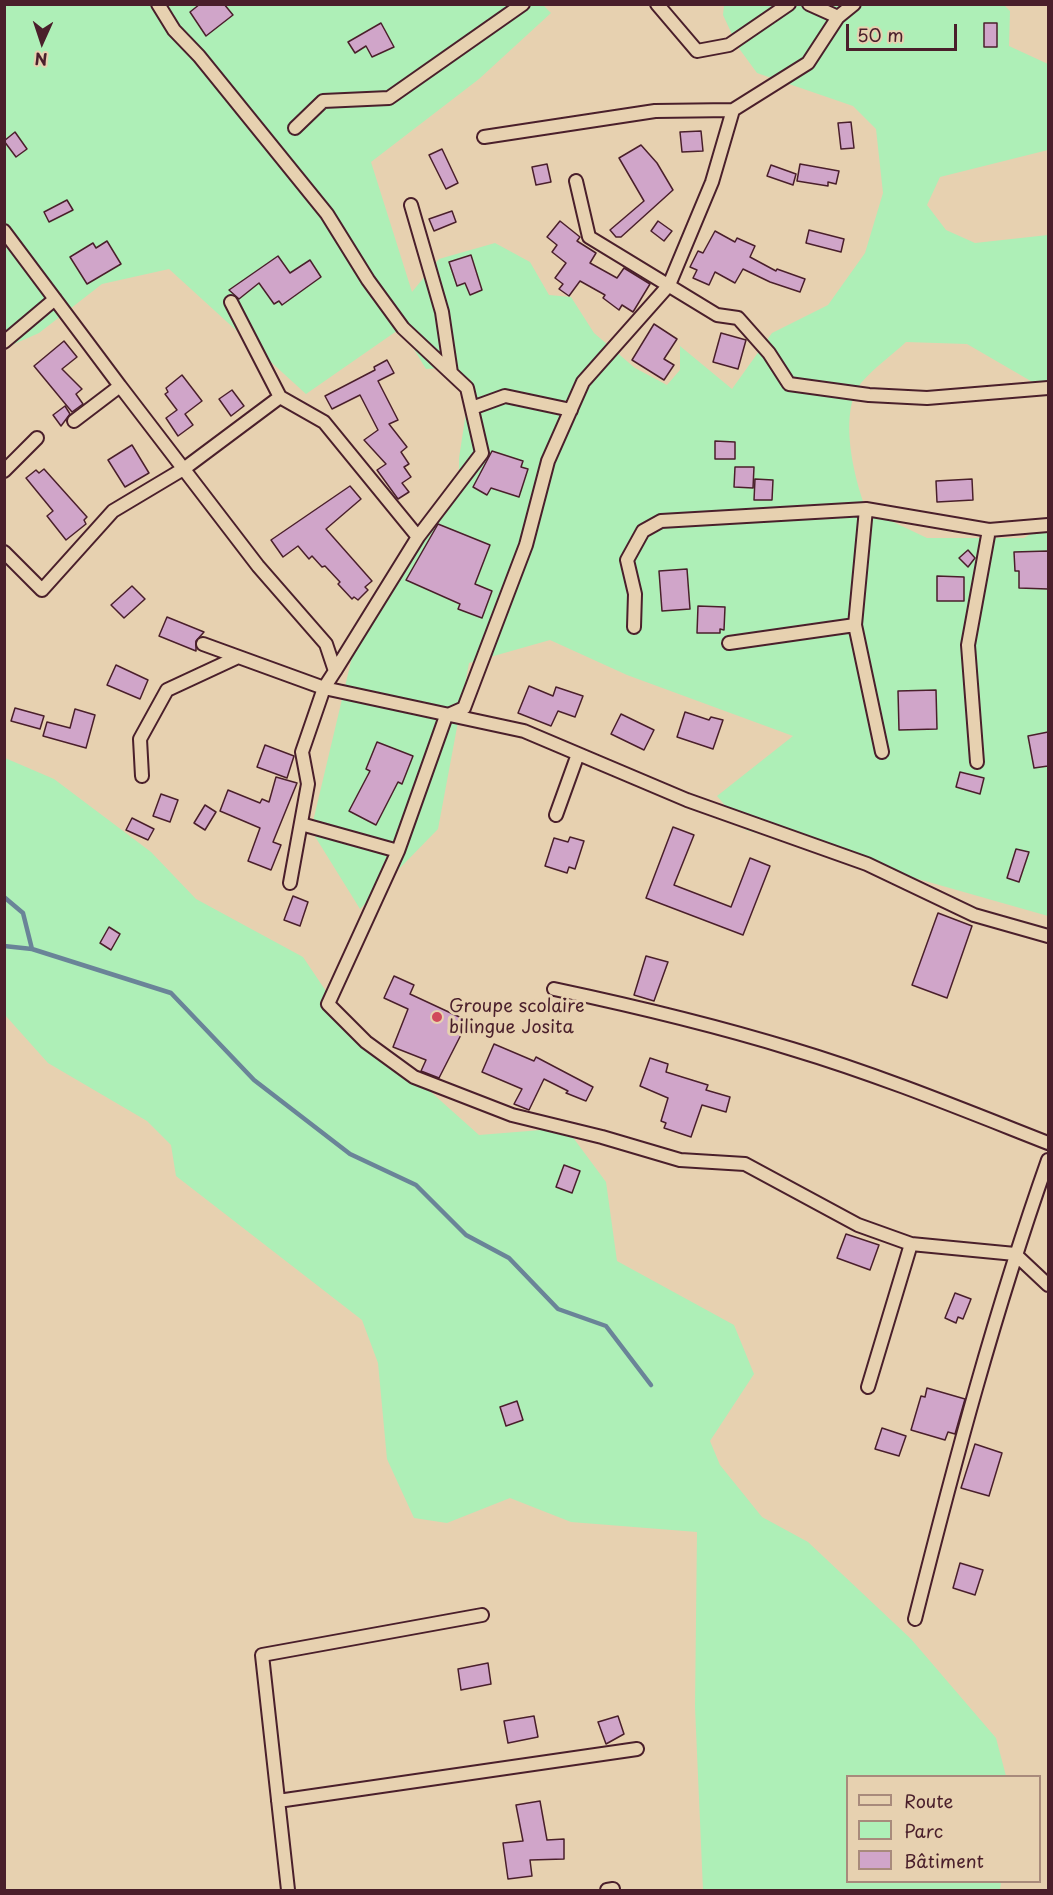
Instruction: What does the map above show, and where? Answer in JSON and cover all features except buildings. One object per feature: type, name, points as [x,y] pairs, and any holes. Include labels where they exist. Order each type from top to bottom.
[{"type":"street","points":[[158,4],[174,30],[199,56],[327,214],[368,280],[403,328],[466,388],[482,453],[418,537],[324,688],[302,752],[308,784],[290,883]]},
{"type":"street","points":[[295,128],[323,101],[389,98],[523,4]]},
{"type":"street","points":[[657,4],[697,51],[729,45],[789,4]]},
{"type":"street","points":[[809,4],[838,17]]},
{"type":"street","points":[[484,136],[655,111],[733,110],[808,63],[838,17],[854,4]]},
{"type":"street","points":[[733,110],[712,182],[669,285],[583,382],[548,461],[526,546],[464,708],[446,716],[398,851],[328,1004],[366,1042],[414,1077],[512,1115],[602,1137],[680,1160],[745,1164],[858,1225],[911,1244],[1015,1254],[1048,1285]]},
{"type":"street","points":[[576,181],[589,237],[717,315],[738,318],[769,352],[789,384],[869,395],[927,398],[1048,388]]},
{"type":"street","points":[[411,205],[442,312],[451,374]]},
{"type":"street","points":[[4,231],[258,566],[326,644],[335,671]]},
{"type":"street","points":[[4,342],[56,298]]},
{"type":"street","points":[[231,302],[280,397],[324,422],[418,537]]},
{"type":"street","points":[[74,421],[120,386]]},
{"type":"street","points":[[472,408],[505,396],[571,410]]},
{"type":"street","points":[[4,552],[42,590],[113,511],[185,468],[280,397]]},
{"type":"street","points":[[4,471],[38,438]]},
{"type":"street","points":[[866,509],[855,625],[882,752]]},
{"type":"street","points":[[634,627],[635,594],[627,560],[643,531],[661,521],[866,509],[989,530],[1048,525]]},
{"type":"street","points":[[977,762],[968,645],[989,530]]},
{"type":"street","points":[[729,643],[855,625]]},
{"type":"street","points":[[203,644],[324,688],[524,731],[687,801],[867,864],[974,915],[1048,936]]},
{"type":"street","points":[[142,776],[140,739],[166,690],[238,657]]},
{"type":"street","points":[[556,815],[578,754]]},
{"type":"street","points":[[301,824],[398,851]]},
{"type":"street","points":[[554,989],[669,1014],[794,1049],[920,1093],[1048,1143]]},
{"type":"street","points":[[915,1619],[948,1489],[1015,1254],[1048,1160]]},
{"type":"street","points":[[868,1387],[911,1244]]},
{"type":"street","points":[[288,1890],[262,1655],[482,1615]]},
{"type":"street","points":[[278,1801],[637,1749]]},
{"type":"green space","points":[[5,5],[543,5],[551,13],[479,79],[371,162],[412,292],[439,259],[495,243],[530,262],[549,295],[571,297],[594,333],[635,368],[667,385],[680,370],[680,346],[732,389],[772,333],[828,305],[865,253],[883,193],[876,129],[853,106],[757,73],[738,47],[723,15],[724,5],[1004,5],[1010,11],[1009,46],[1048,64],[1048,150],[940,177],[927,205],[946,230],[975,243],[1048,235],[1048,391],[967,344],[906,342],[861,383],[850,411],[849,428],[853,463],[866,509],[927,538],[1024,538],[1048,524],[1048,916],[746,830],[717,796],[793,736],[627,675],[550,640],[469,663],[438,829],[360,909],[311,830],[357,636],[418,546],[459,495],[459,458],[471,380],[452,367],[426,369],[401,328],[306,394],[169,269],[102,284],[39,333],[5,348]]},
{"type":"green space","points":[[5,758],[54,779],[151,852],[196,899],[303,957],[338,1009],[479,1135],[566,1128],[606,1182],[617,1261],[734,1325],[754,1374],[710,1441],[720,1465],[762,1517],[808,1542],[911,1639],[996,1738],[1006,1775],[846,1775],[846,1883],[1001,1883],[1000,1890],[703,1890],[695,1707],[697,1532],[571,1522],[510,1498],[447,1523],[414,1518],[387,1459],[378,1363],[362,1320],[176,1176],[171,1145],[147,1121],[48,1063],[5,1015]]},
{"type":"waterway","points":[[4,897],[23,913],[32,949]]},
{"type":"waterway","points":[[4,946],[32,949],[171,993],[254,1080],[350,1154],[416,1185],[466,1235],[509,1258],[558,1309],[606,1326],[651,1385]]},
{"type":"place","name":"Groupe scolaire bilingue Josita","points":[[437,1017]]}]
